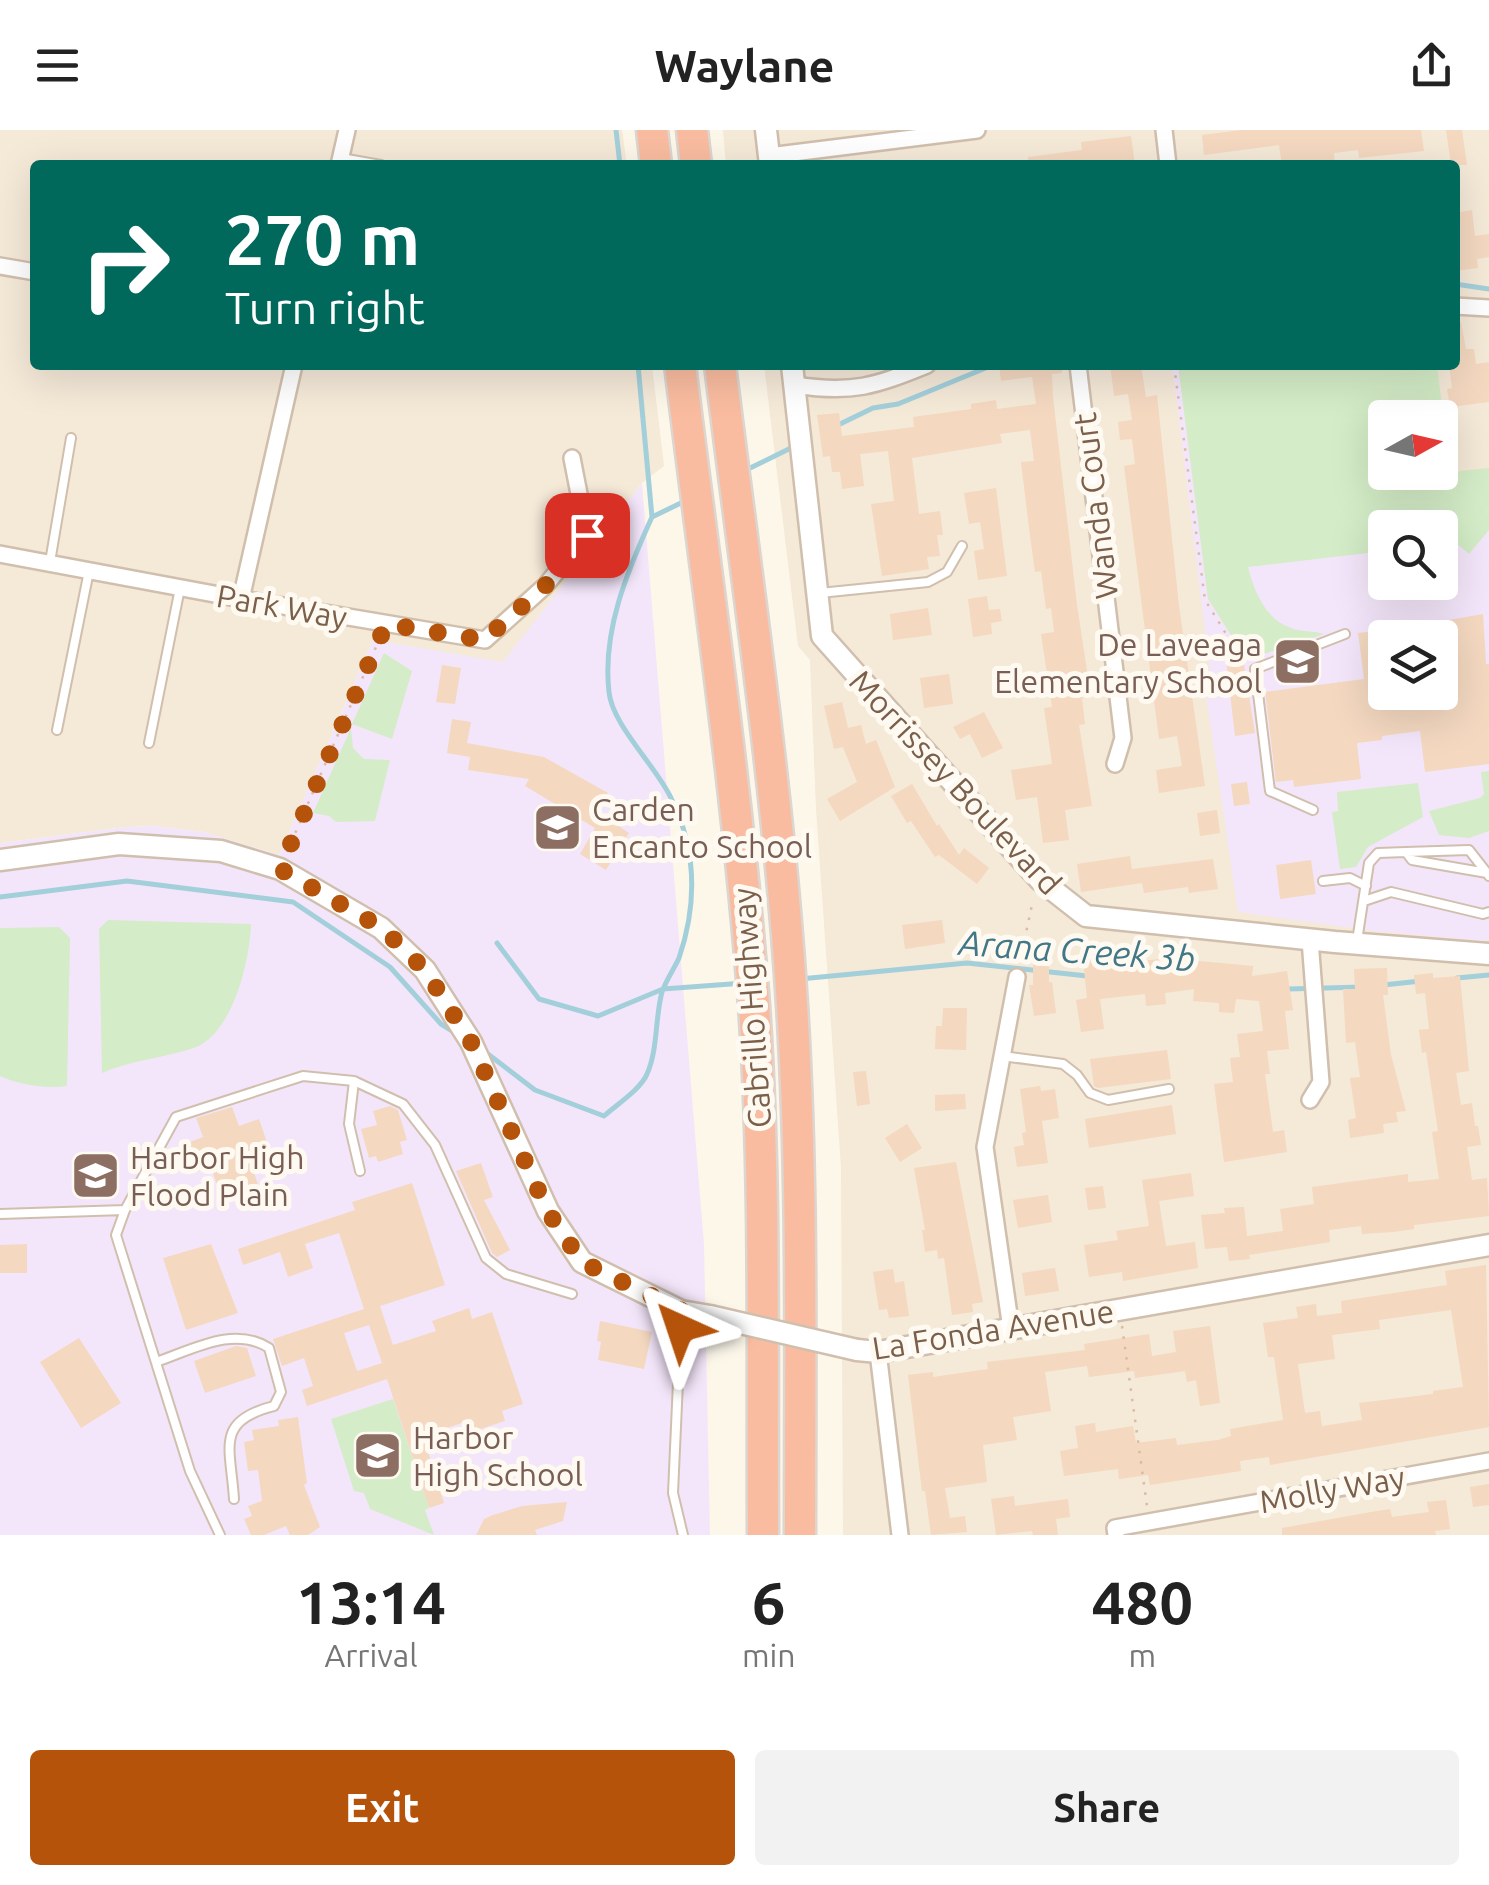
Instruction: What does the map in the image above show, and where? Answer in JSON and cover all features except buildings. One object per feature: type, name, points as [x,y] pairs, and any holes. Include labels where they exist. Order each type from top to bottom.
[{"type":"highway","points":[[652,130],[655,160]]},
{"type":"highway","points":[[694,130],[697,160]]},
{"type":"highway","name":"Cabrillo Highway","points":[[681,370],[754,1007],[760,1144],[763,1535]]},
{"type":"highway","name":"Cabrillo Highway","points":[[721,370],[780,866],[792,1003],[800,1191],[800,1535]]},
{"type":"street","points":[[340,160],[347,130]]},
{"type":"street","points":[[766,130],[769,160],[977,130]]},
{"type":"street","points":[[1164,130],[1167,160]]},
{"type":"street","points":[[0,266],[30,271]]},
{"type":"street","points":[[1460,306],[1489,308]]},
{"type":"street","points":[[240,599],[293,370]]},
{"type":"street","points":[[794,375],[833,391],[874,386],[914,370]]},
{"type":"street","name":"Wanda Court","points":[[1079,370],[1124,738],[1115,764]]},
{"type":"street","name":"Morrissey Boulevard","points":[[794,375],[822,636],[1040,880],[1086,916],[1488,957]]},
{"type":"street","name":"Park Way","points":[[0,554],[484,640],[545,586],[587,535],[572,458]]},
{"type":"street","name":"La Fonda Avenue","points":[[0,860],[120,844],[221,851],[280,869],[382,928],[425,970],[471,1042],[548,1212],[582,1262],[682,1311],[868,1351],[1489,1245]]},
{"type":"street","points":[[1310,940],[1321,1082],[1310,1100]]},
{"type":"street","points":[[1011,1329],[985,1147],[1017,977]]},
{"type":"street","points":[[868,1351],[900,1535]]},
{"type":"street","name":"Molly Way","points":[[1116,1531],[1489,1461]]},
{"type":"lane","points":[[50,564],[71,438]]},
{"type":"lane","points":[[817,593],[928,582],[947,572],[962,546]]},
{"type":"lane","points":[[57,730],[89,571]]},
{"type":"lane","points":[[149,743],[180,588]]},
{"type":"lane","points":[[1313,810],[1270,791],[1256,669],[1345,634]]},
{"type":"lane","points":[[1356,944],[1369,863],[1378,853],[1469,850],[1487,872]]},
{"type":"lane","points":[[1406,852],[1412,860],[1487,872]]},
{"type":"lane","points":[[1322,881],[1350,878],[1366,886]]},
{"type":"lane","points":[[1364,901],[1391,892],[1489,912]]},
{"type":"lane","points":[[1002,1056],[1062,1064],[1077,1075],[1090,1093],[1108,1100],[1169,1089]]},
{"type":"lane","points":[[220,1535],[190,1471],[116,1235],[125,1210],[176,1118],[303,1076],[354,1081],[403,1104],[435,1145],[486,1258],[506,1274],[572,1294]]},
{"type":"lane","points":[[354,1081],[349,1124],[360,1170]]},
{"type":"lane","points":[[0,1214],[125,1210]]},
{"type":"lane","points":[[682,1311],[673,1493],[683,1535]]},
{"type":"lane","points":[[156,1362],[234,1336],[254,1338],[269,1348],[281,1392],[274,1406],[239,1419],[230,1432],[234,1498]]},
{"type":"path","points":[[1175,370],[1206,600],[1233,646],[1269,664]]},
{"type":"path","points":[[280,869],[386,624]]},
{"type":"path","points":[[1017,977],[1040,880]]},
{"type":"path","points":[[1120,1310],[1150,1522]]},
{"type":"shaded area","points":[[0,130],[622,130],[626,160],[30,160],[30,370],[653,370],[664,466],[642,483],[503,663],[373,640],[279,855],[204,832],[154,826],[0,843]]},
{"type":"shaded area","points":[[723,130],[1489,130],[1489,1535],[843,1535],[841,1167],[816,809],[810,660],[798,646],[765,370],[1460,370],[1460,160],[726,160]]},
{"type":"shaded area","name":"De Laveaga Elementary School","points":[[1173,370],[1438,370],[1441,400],[1368,400],[1368,490],[1458,490],[1458,471],[1489,469],[1489,938],[1484,941],[1373,931],[1238,912],[1205,688],[1212,687]]},
{"type":"shaded area","points":[[642,483],[704,1244],[710,1535],[0,1535],[0,843],[154,826],[204,832],[279,855],[373,640],[503,662]]},
{"type":"green space","points":[[1179,370],[1438,370],[1441,400],[1368,400],[1368,490],[1458,490],[1458,471],[1489,468],[1489,530],[1469,554],[1458,545],[1458,510],[1368,510],[1368,553],[1248,567],[1257,594],[1274,618],[1295,629],[1324,634],[1261,655],[1236,643],[1208,599]]},
{"type":"green space","points":[[384,653],[412,671],[392,739],[352,724]]},
{"type":"green space","points":[[351,728],[353,748],[364,759],[390,760],[375,821],[336,822],[329,816],[313,813]]},
{"type":"green space","points":[[1489,771],[1489,831],[1469,838],[1439,835],[1429,811],[1480,798],[1484,794],[1481,772]]},
{"type":"green space","points":[[1418,783],[1423,817],[1368,847],[1356,867],[1340,869],[1332,812],[1338,811],[1337,792]]},
{"type":"green space","points":[[108,920],[251,924],[237,994],[208,1040],[194,1048],[102,1073],[99,929]]},
{"type":"green space","points":[[59,927],[70,938],[67,1086],[24,1084],[0,1076],[0,928]]},
{"type":"green space","points":[[393,1399],[429,1508],[425,1510],[434,1535],[370,1509],[364,1493],[354,1491],[331,1419]]},
{"type":"waterway","points":[[616,130],[619,160]]},
{"type":"waterway","points":[[1460,285],[1489,289]]},
{"type":"waterway","points":[[638,370],[652,517]]},
{"type":"waterway","points":[[838,425],[873,408],[898,404],[981,370]]},
{"type":"waterway","points":[[744,471],[797,445]]},
{"type":"waterway","points":[[652,517],[685,501]]},
{"type":"waterway","points":[[484,1051],[535,1090],[604,1116],[639,1085],[651,1065],[662,992],[679,958],[689,917],[690,856],[670,796],[625,731],[612,704],[608,669],[618,602],[652,517]]},
{"type":"waterway","points":[[0,897],[127,881],[293,902],[390,967],[441,1024],[454,1032]]},
{"type":"waterway","points":[[497,943],[539,999],[598,1016],[663,989],[744,983]]},
{"type":"waterway","name":"Arana Creek 3b","points":[[800,979],[967,963],[1087,976]]},
{"type":"waterway","name":"Arana Creek 3b","points":[[1457,978],[1489,975]]},
{"type":"waterway","name":"Arana Creek 3b","points":[[1383,985],[1421,981]]},
{"type":"waterway","name":"Arana Creek 3b","points":[[1288,989],[1362,987]]},
{"type":"place","name":"De Laveaga Elementary School","points":[[1297,662]]},
{"type":"place","name":"Carden Encanto School","points":[[557,827]]},
{"type":"place","name":"Harbor High Flood Plain","points":[[95,1175]]},
{"type":"place","name":"Harbor High School","points":[[378,1455]]},
{"type":"route","points":[[587,535],[545,586],[484,640],[386,624],[280,869],[382,928],[425,970],[471,1042],[548,1212],[582,1262],[682,1311],[680,1328]]}]
